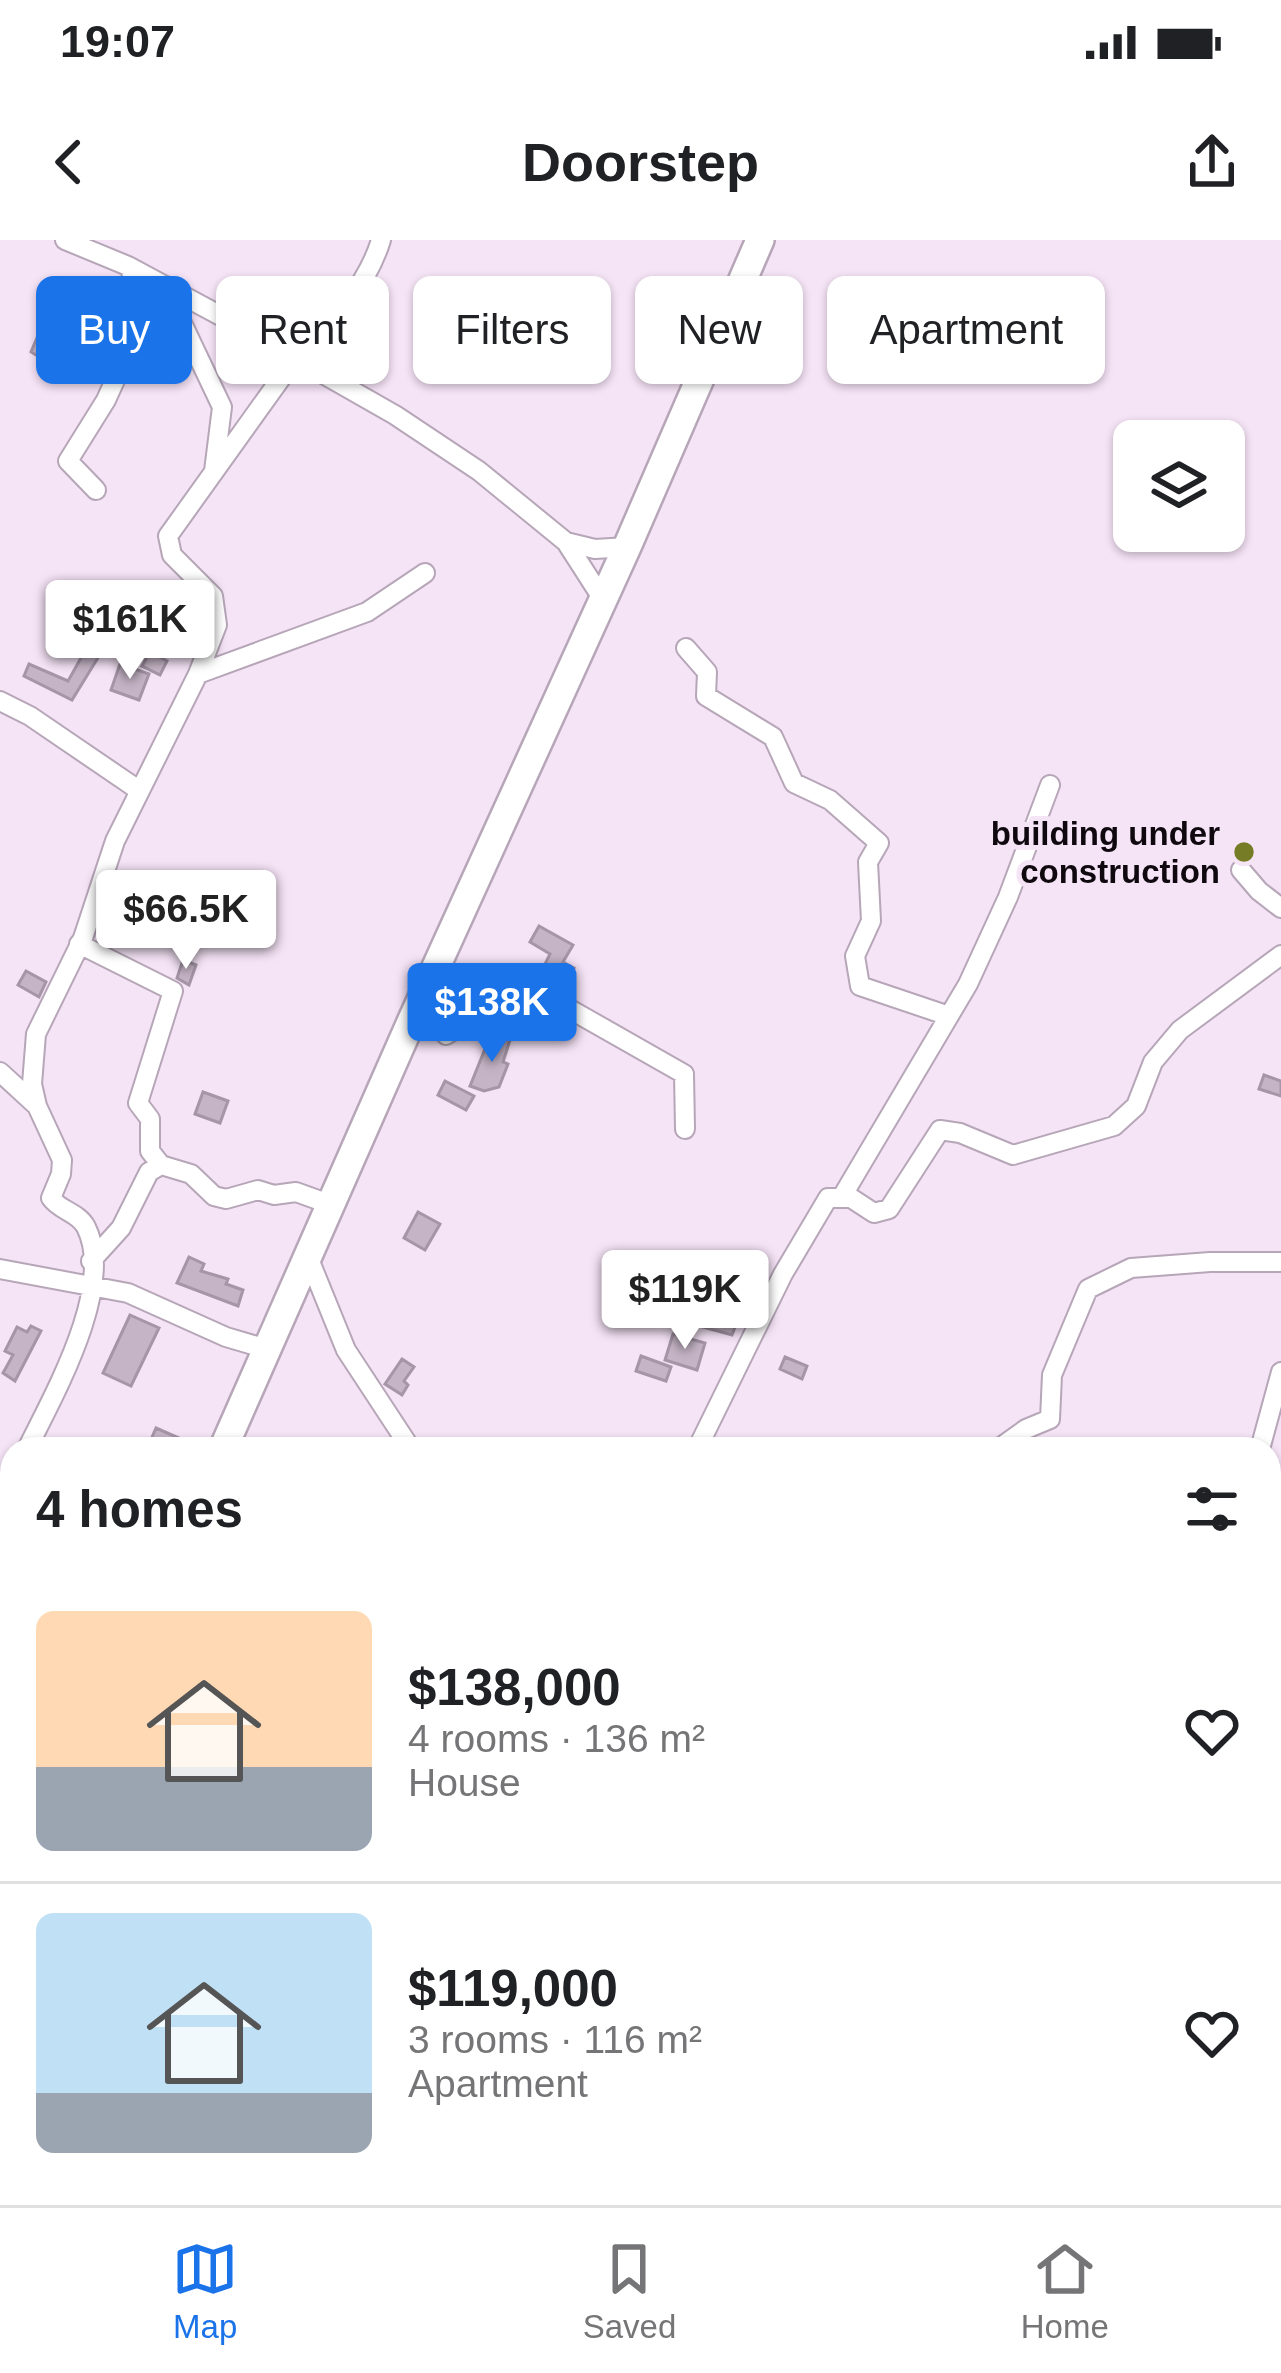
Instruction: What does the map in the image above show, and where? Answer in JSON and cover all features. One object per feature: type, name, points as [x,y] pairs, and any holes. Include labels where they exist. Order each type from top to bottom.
[{"type":"main road","points":[[229,1437],[760,240]]},
{"type":"street","points":[[65,240],[147,276]]},
{"type":"street","points":[[364,276],[381,240]]},
{"type":"street","points":[[96,490],[68,461],[106,400],[149,305],[128,266]]},
{"type":"street","points":[[192,344],[222,407],[213,473]]},
{"type":"street","points":[[33,1437],[94,1296],[88,1230],[81,1219],[53,1204],[51,1198],[62,1174],[62,1160],[32,1084],[37,1034],[79,944],[107,860],[217,625],[213,596],[172,555],[167,541],[276,384]]},
{"type":"street","points":[[339,384],[479,471],[566,542],[602,598]]},
{"type":"street","points":[[566,542],[595,549],[627,548]]},
{"type":"street","points":[[198,674],[367,612],[425,574]]},
{"type":"street","points":[[686,648],[707,672],[706,696],[773,737],[794,783],[830,800],[879,843],[868,862],[872,921],[855,956],[860,986],[949,1016]]},
{"type":"street","points":[[0,701],[140,791]]},
{"type":"street","points":[[843,1196],[949,1016],[1007,897],[1050,785]]},
{"type":"street","points":[[1241,870],[1281,908]]},
{"type":"street","points":[[79,944],[173,991],[138,1103],[150,1119],[150,1151],[161,1166],[191,1174],[214,1196],[226,1199],[259,1190],[274,1195],[296,1192],[332,1205]]},
{"type":"street","points":[[703,1437],[823,1204],[834,1195],[874,1213],[889,1209],[940,1130],[1012,1154],[1114,1126],[1136,1106],[1153,1062],[1180,1030],[1281,955]]},
{"type":"street","points":[[446,1035],[519,988],[539,983],[552,999],[684,1074],[685,1129]]},
{"type":"street","points":[[0,1072],[37,1106]]},
{"type":"street","points":[[91,1261],[121,1228],[148,1172],[161,1166]]},
{"type":"street","points":[[309,1259],[346,1350],[403,1437]]},
{"type":"street","points":[[1015,1437],[1050,1419],[1052,1375],[1088,1289],[1131,1268],[1281,1262]]},
{"type":"street","points":[[0,1269],[128,1293],[226,1337],[267,1349]]},
{"type":"street","points":[[1263,1437],[1281,1372]]},
{"type":"building","points":[[86,649],[99,656],[72,700],[24,676],[29,664],[68,681]]},
{"type":"building","points":[[150,652],[167,661],[160,675],[142,666]]},
{"type":"building","points":[[120,664],[149,674],[139,700],[111,690]]},
{"type":"building","points":[[539,926],[573,945],[563,962],[574,968],[563,988],[542,970],[550,954],[530,942]]},
{"type":"building","points":[[183,960],[196,965],[189,985],[177,978]]},
{"type":"building","points":[[26,971],[46,982],[39,997],[18,985]]},
{"type":"building","points":[[491,1034],[510,1040],[503,1062],[508,1064],[499,1087],[484,1091],[470,1086]]},
{"type":"building","points":[[1264,1075],[1281,1081],[1281,1096],[1259,1089]]},
{"type":"building","points":[[445,1081],[474,1096],[466,1110],[438,1095]]},
{"type":"building","points":[[203,1092],[228,1101],[220,1123],[195,1114]]},
{"type":"building","points":[[418,1212],[440,1224],[425,1250],[404,1238]]},
{"type":"building","points":[[189,1257],[204,1264],[201,1271],[228,1279],[226,1284],[243,1290],[238,1306],[177,1283]]},
{"type":"building","points":[[714,1291],[744,1303],[732,1335],[699,1326]]},
{"type":"building","points":[[130,1315],[159,1328],[131,1386],[103,1373]]},
{"type":"building","points":[[31,1326],[41,1331],[15,1381],[3,1373],[13,1355],[5,1351],[17,1327],[27,1332]]},
{"type":"building","points":[[673,1334],[705,1343],[697,1370],[665,1360]]},
{"type":"building","points":[[641,1356],[671,1367],[666,1381],[636,1371]]},
{"type":"building","points":[[785,1357],[807,1366],[802,1379],[780,1369]]},
{"type":"building","points":[[402,1359],[414,1367],[404,1381],[408,1385],[402,1395],[385,1384]]},
{"type":"building","points":[[156,1428],[177,1437],[152,1437]]},
{"type":"place","name":"building under construction","points":[[1244,852]]}]
